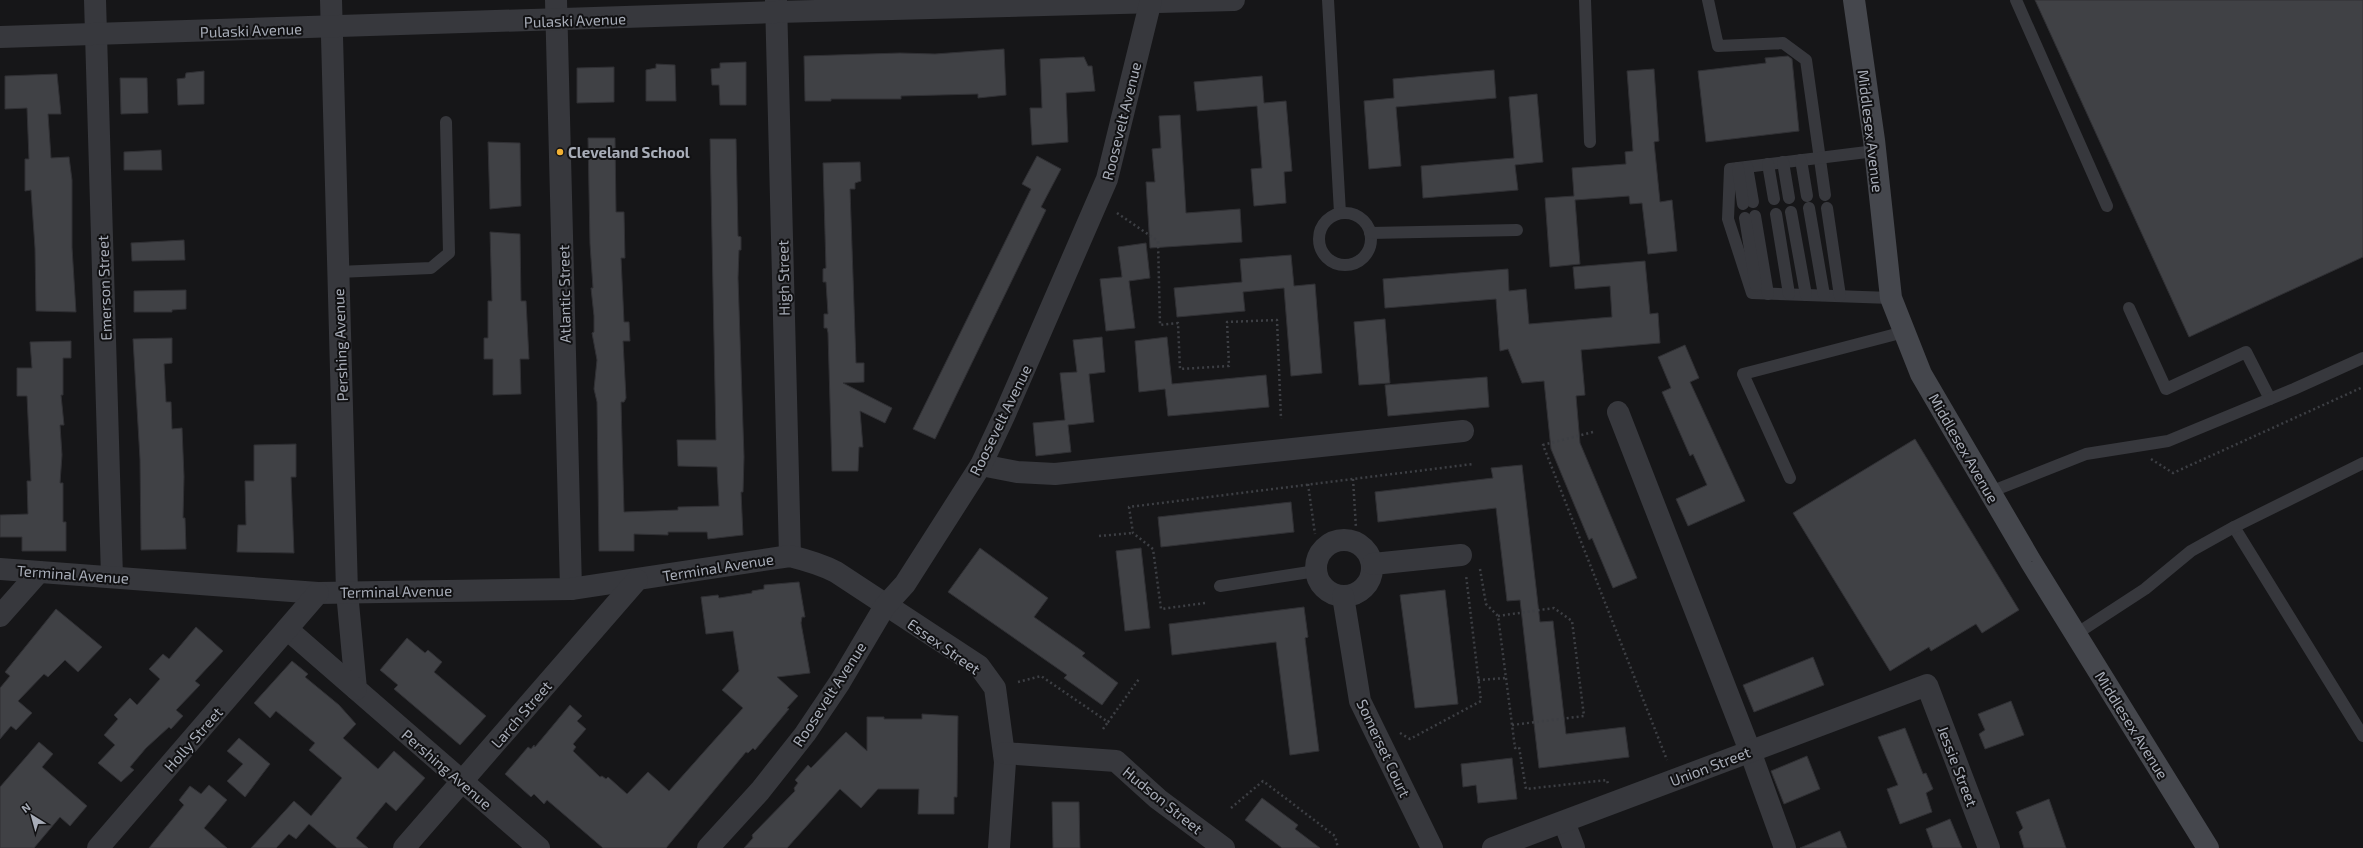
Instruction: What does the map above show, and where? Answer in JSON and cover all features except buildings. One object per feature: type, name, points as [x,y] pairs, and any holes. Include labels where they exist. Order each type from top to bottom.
[{"type":"main road","name":"Middlesex Avenue","points":[[1854,0],[1875,151],[1891,298],[1921,374],[1990,492],[2208,848]]},
{"type":"street","name":"Emerson Street","points":[[95,0],[112,577]]},
{"type":"street","name":"Pershing Avenue","points":[[330,0],[332,27],[347,592],[356,689]]},
{"type":"street","points":[[1151,1],[1234,0]]},
{"type":"street","name":"Pulaski Avenue","points":[[0,37],[332,27],[556,10],[1151,1]]},
{"type":"street","name":"Roosevelt Avenue","points":[[708,848],[760,791],[805,734],[840,682],[884,606],[905,584],[981,465],[1004,416],[1107,179],[1151,1]]},
{"type":"street","name":"High Street","points":[[777,6],[790,556]]},
{"type":"street","name":"Atlantic Street","points":[[556,10],[571,589]]},
{"type":"street","points":[[1618,412],[1750,751],[1785,848]]},
{"type":"street","points":[[981,465],[1017,472],[1055,474],[1463,431]]},
{"type":"street","points":[[1347,539],[1358,542],[1367,550],[1373,564],[1372,576],[1366,586],[1356,594],[1343,596],[1328,591],[1320,582],[1316,571],[1317,559],[1321,551],[1327,545],[1338,540],[1347,539]]},
{"type":"street","name":"Terminal Avenue","points":[[0,568],[318,593],[571,589],[790,556]]},
{"type":"street","name":"Essex Street","points":[[790,556],[823,565],[884,606],[979,666],[995,688],[1005,762],[999,848]]},
{"type":"street","points":[[1373,564],[1463,562]]},
{"type":"street","points":[[0,616],[39,572]]},
{"type":"street","name":"Larch Street","points":[[404,848],[637,580]]},
{"type":"street","name":"Holly Street","points":[[98,848],[318,593]]},
{"type":"street","name":"Somerset Court","points":[[1343,596],[1360,701],[1432,848]]},
{"type":"street","name":"Pershing Avenue","points":[[287,629],[539,848]]},
{"type":"street","name":"Union Street","points":[[1493,848],[1927,685]]},
{"type":"street","name":"Jessie Street","points":[[1927,685],[1989,848]]},
{"type":"street","name":"Hudson Street","points":[[1004,753],[1116,761],[1158,799],[1224,848]]},
{"type":"street","points":[[1564,822],[1574,848]]},
{"type":"lane","points":[[1328,0],[1340,213]]},
{"type":"lane","points":[[1585,0],[1590,142]]},
{"type":"lane","points":[[1708,0],[1718,46],[1782,44],[1806,60],[1825,195]]},
{"type":"lane","points":[[2016,0],[2107,206]]},
{"type":"lane","points":[[338,272],[431,268],[449,254],[446,122]]},
{"type":"lane","points":[[1875,151],[1730,169],[1728,219],[1752,293],[1891,298]]},
{"type":"lane","points":[[1801,160],[1807,196]]},
{"type":"lane","points":[[1783,162],[1789,198]]},
{"type":"lane","points":[[1768,164],[1774,199]]},
{"type":"lane","points":[[1743,168],[1748,203]]},
{"type":"lane","points":[[1809,208],[1824,296]]},
{"type":"lane","points":[[1827,208],[1840,296]]},
{"type":"lane","points":[[1791,212],[1806,295]]},
{"type":"lane","points":[[1340,213],[1358,216],[1366,223],[1370,233],[1369,249],[1362,258],[1353,264],[1342,265],[1332,262],[1324,254],[1319,244],[1321,226],[1329,217],[1340,213]]},
{"type":"lane","points":[[1776,214],[1789,294]]},
{"type":"lane","points":[[1750,217],[1762,294]]},
{"type":"lane","points":[[1370,233],[1517,230]]},
{"type":"lane","points":[[2129,308],[2166,390],[2246,352],[2270,399]]},
{"type":"lane","points":[[1790,478],[1743,374],[1904,332]]},
{"type":"lane","points":[[1990,492],[2086,454],[2168,441],[2270,399],[2363,358]]},
{"type":"lane","points":[[2076,634],[2145,589],[2192,551],[2234,527],[2363,463]]},
{"type":"lane","points":[[2234,527],[2363,736]]},
{"type":"lane","points":[[1220,586],[1316,571]]},
{"type":"path","points":[[1117,213],[1158,241],[1160,325],[1178,324],[1180,369],[1229,366],[1227,322],[1277,320],[1281,418]]},
{"type":"path","points":[[2142,445],[2152,461],[2173,473],[2363,387]]},
{"type":"path","points":[[1593,432],[1543,445],[1669,766]]},
{"type":"path","points":[[1205,603],[1161,609],[1153,549],[1133,533],[1129,507],[1473,464]]},
{"type":"path","points":[[1352,479],[1356,528]]},
{"type":"path","points":[[1308,484],[1316,534]]},
{"type":"path","points":[[1099,536],[1133,533]]},
{"type":"path","points":[[1410,739],[1481,701],[1463,562]]},
{"type":"path","points":[[1480,569],[1486,604],[1498,616],[1515,748],[1519,747],[1526,790],[1608,780],[1609,790]]},
{"type":"path","points":[[1498,616],[1554,608],[1572,621],[1584,716],[1512,724]]},
{"type":"path","points":[[1018,682],[1041,676],[1108,722]]},
{"type":"path","points":[[1478,680],[1506,678]]},
{"type":"path","points":[[1103,729],[1139,679]]},
{"type":"path","points":[[1232,808],[1263,781],[1335,836],[1338,848]]},
{"type":"place","name":"Cleveland School","points":[[560,152]]}]
